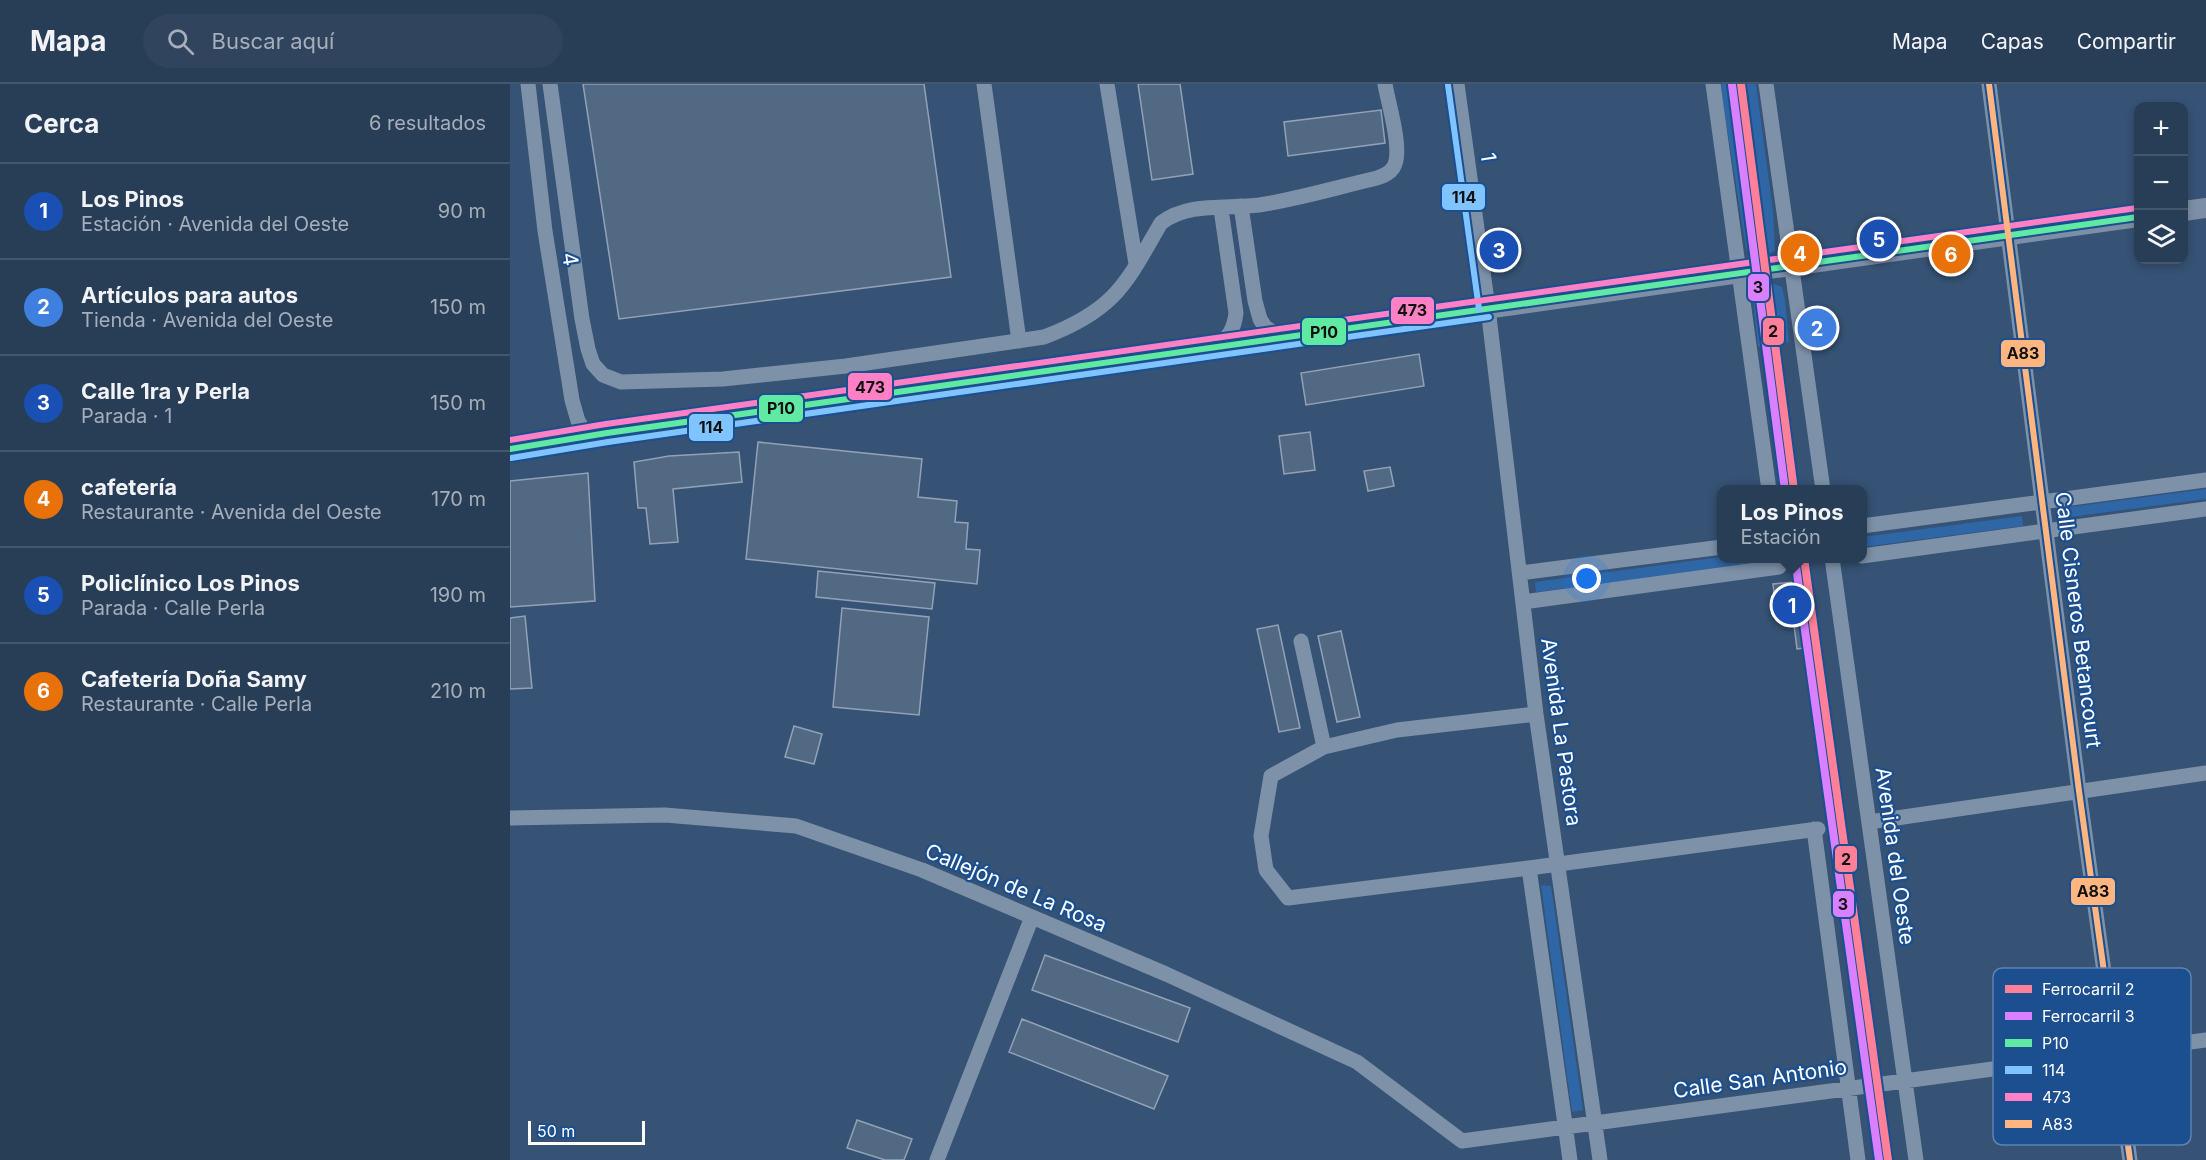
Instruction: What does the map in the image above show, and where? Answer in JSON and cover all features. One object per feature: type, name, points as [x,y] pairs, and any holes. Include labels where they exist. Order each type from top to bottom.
[{"type":"main road","points":[[2188,210],[2206,208]]},
{"type":"main road","points":[[510,449],[607,433],[2134,218]]},
{"type":"street","name":"4","points":[[528,84],[544,231],[572,400],[578,421],[588,437]]},
{"type":"street","points":[[550,84],[588,350],[593,364],[603,375],[621,382],[723,379],[846,366],[1044,337],[1067,329],[1112,298],[1161,223],[1170,216],[1190,210],[1241,207],[1298,197],[1388,174],[1394,167],[1397,152],[1385,84]]},
{"type":"street","points":[[984,84],[1019,341]]},
{"type":"street","points":[[1107,84],[1136,264]]},
{"type":"street","name":"1","points":[[1456,84],[1488,308]]},
{"type":"street","points":[[1713,84],[1768,485]]},
{"type":"street","points":[[1766,84],[1822,485]]},
{"type":"street","name":"Calle Cisneros Betancourt","points":[[1989,84],[2079,791],[2105,968]]},
{"type":"street","points":[[1241,207],[1260,320],[1274,333],[1294,337]]},
{"type":"street","points":[[1215,347],[1223,342],[1232,330],[1236,313],[1221,208]]},
{"type":"street","name":"Avenida La Pastora","points":[[1488,308],[1536,714],[1600,1160]]},
{"type":"street","points":[[1867,525],[2206,480]]},
{"type":"street","points":[[1867,555],[2206,509]]},
{"type":"street","points":[[1520,573],[1717,548]]},
{"type":"street","points":[[1522,602],[1779,563]]},
{"type":"street","name":"Avenida del Oeste","points":[[1837,563],[1869,822],[1916,1160]]},
{"type":"street","points":[[1301,641],[1324,747]]},
{"type":"street","points":[[1536,714],[1397,730],[1324,747],[1271,776],[1261,836],[1266,870],[1288,898],[1816,829],[1858,1160]]},
{"type":"street","points":[[1869,822],[2206,772]]},
{"type":"street","name":"Callejón de La Rosa","points":[[510,818],[665,815],[796,826],[922,870],[1166,974],[1358,1062],[1462,1141]]},
{"type":"street","points":[[1529,868],[1570,1160]]},
{"type":"street","points":[[937,1160],[1032,917]]},
{"type":"street","name":"Calle San Antonio","points":[[2191,1042],[2206,1040]]},
{"type":"street","name":"Calle San Antonio","points":[[1462,1141],[1993,1069]]},
{"type":"street","name":"Calle Cisneros Betancourt","points":[[2128,1145],[2130,1160]]},
{"type":"shaded area","points":[[1720,84],[1756,84],[1773,211],[1775,251],[1768,254],[1751,253],[1746,248]]},
{"type":"shaded area","points":[[1774,284],[1782,287],[1789,342],[1758,347],[1753,300],[1762,287]]},
{"type":"shaded area","points":[[2206,489],[2206,499],[2063,518],[2062,508]]},
{"type":"shaded area","points":[[2022,516],[2023,526],[1867,546],[1867,536]]},
{"type":"shaded area","points":[[1717,558],[1717,563],[1767,563],[1536,592],[1535,582]]},
{"type":"shaded area","points":[[1541,885],[1551,886],[1583,1110],[1572,1112]]},
{"type":"building","points":[[583,84],[924,84],[951,277],[619,319]]},
{"type":"building","points":[[1138,84],[1180,84],[1193,174],[1152,180]]},
{"type":"building","points":[[1381,110],[1385,143],[1288,156],[1284,122]]},
{"type":"building","points":[[1419,354],[1424,386],[1306,405],[1301,373]]},
{"type":"building","points":[[1310,432],[1315,470],[1284,474],[1279,436]]},
{"type":"building","points":[[758,442],[922,459],[918,497],[957,501],[955,522],[968,523],[966,549],[980,550],[977,584],[746,559]]},
{"type":"building","points":[[739,452],[742,482],[673,489],[678,542],[650,544],[646,508],[638,508],[634,462],[669,456]]},
{"type":"building","points":[[1390,467],[1394,486],[1368,491],[1364,471]]},
{"type":"building","points":[[588,473],[595,601],[510,607],[510,481]]},
{"type":"building","points":[[818,571],[935,583],[932,609],[816,597]]},
{"type":"building","points":[[1795,582],[1804,648],[1797,649],[1792,609],[1776,611],[1773,584]]},
{"type":"building","points":[[842,608],[929,617],[919,715],[833,707]]},
{"type":"building","points":[[525,616],[532,688],[510,689],[510,618]]},
{"type":"building","points":[[1278,625],[1300,728],[1279,732],[1257,629]]},
{"type":"building","points":[[1341,631],[1360,717],[1337,722],[1318,636]]},
{"type":"building","points":[[794,726],[822,734],[814,764],[785,757]]},
{"type":"building","points":[[1045,955],[1190,1008],[1178,1042],[1032,990]]},
{"type":"building","points":[[1022,1019],[1168,1076],[1154,1109],[1009,1052]]},
{"type":"building","points":[[857,1120],[912,1139],[904,1160],[885,1160],[847,1148]]},
{"type":"rail line","name":"2","points":[[1741,84],[1793,485]]},
{"type":"rail line","name":"3","points":[[1732,85],[1784,485]]},
{"type":"rail line","name":"3","points":[[1796,563],[1879,1160]]},
{"type":"rail line","name":"2","points":[[1805,563],[1888,1160]]},
{"type":"transit line","name":"A83","points":[[1989,84],[2103,968]]},
{"type":"transit line","name":"114","points":[[1448,85],[1479,309]]},
{"type":"transit line","name":"473","points":[[510,440],[606,424],[2134,208]]},
{"type":"transit line","name":"P10","points":[[510,449],[607,433],[2134,218]]},
{"type":"transit line","name":"114","points":[[511,458],[608,442],[1489,317]]},
{"type":"transit line","name":"A83","points":[[2128,1145],[2130,1160]]},
{"type":"place","name":"Policlínico Los Pinos","points":[[1879,239]]},
{"type":"place","name":"Calle 1ra y Perla","points":[[1499,250]]},
{"type":"place","name":"cafetería","points":[[1800,253]]},
{"type":"place","name":"Cafetería Doña Samy","points":[[1951,254]]},
{"type":"place","name":"Artículos para autos","points":[[1817,328]]},
{"type":"place","name":"Los Pinos","points":[[1792,605]]}]
